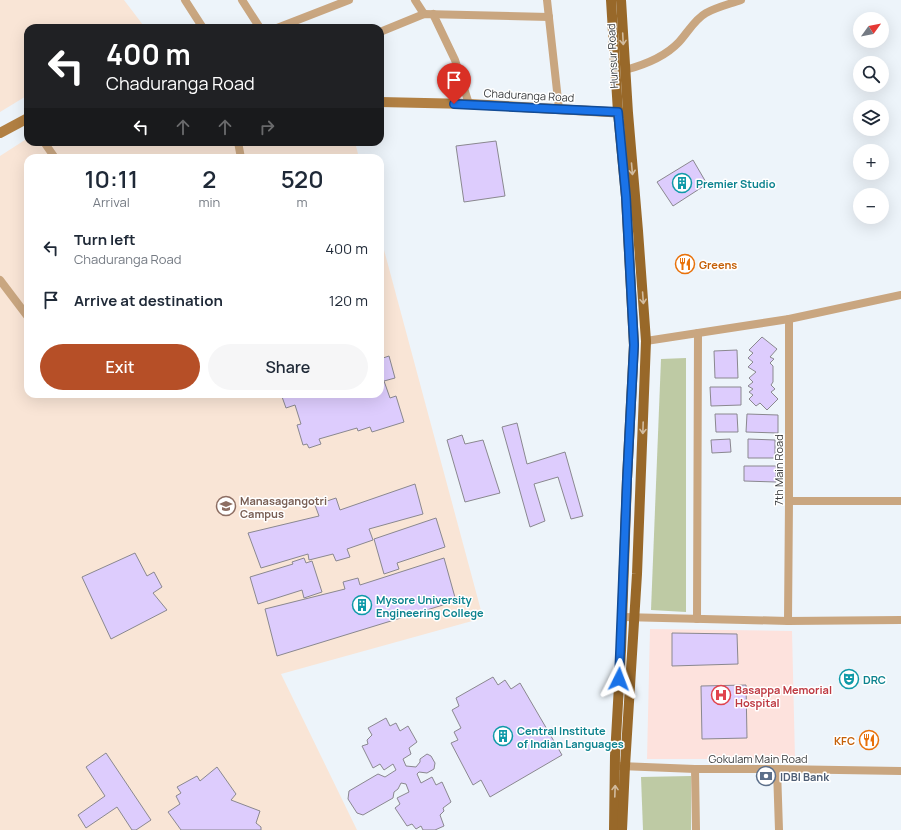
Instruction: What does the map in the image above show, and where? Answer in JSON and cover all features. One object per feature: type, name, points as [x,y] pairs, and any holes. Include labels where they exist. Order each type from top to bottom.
[{"type":"main road","points":[[610,0],[623,112],[634,345],[622,617],[620,766],[614,830]]},
{"type":"main road","name":"Hunsur Road","points":[[621,0],[625,70],[623,112],[646,341],[635,617],[620,766],[622,830]]},
{"type":"street","points":[[185,0],[201,24]]},
{"type":"street","points":[[242,0],[257,24]]},
{"type":"street","points":[[287,24],[349,0]]},
{"type":"street","points":[[415,0],[424,14]]},
{"type":"street","points":[[547,0],[558,109]]},
{"type":"street","points":[[625,70],[648,63],[667,52],[679,42],[698,19],[707,12],[741,0]]},
{"type":"street","points":[[384,30],[424,14],[549,17]]},
{"type":"street","points":[[433,14],[455,60],[469,104]]},
{"type":"street","name":"Chaduranga Road","points":[[384,102],[469,104],[623,112]]},
{"type":"street","points":[[0,133],[24,121]]},
{"type":"street","points":[[0,280],[24,312]]},
{"type":"street","points":[[646,341],[789,319],[901,295]]},
{"type":"street","name":"7th Main Road","points":[[788,621],[789,319]]},
{"type":"street","points":[[696,619],[698,333]]},
{"type":"street","points":[[789,501],[901,501]]},
{"type":"street","points":[[622,617],[788,621],[901,620]]},
{"type":"street","name":"Gokulam Main Road","points":[[620,766],[695,769],[901,770]]},
{"type":"street","points":[[695,769],[696,830]]},
{"type":"street","points":[[777,769],[778,830]]},
{"type":"shaded area","points":[[0,0],[124,0],[142,24],[24,24],[24,97],[0,112]]},
{"type":"shaded area","name":"Manasagangotri Campus","points":[[24,141],[24,146],[356,146],[358,154],[24,154],[24,398],[384,398],[384,250],[483,618],[281,674],[357,830],[0,830],[0,156]]},
{"type":"shaded area","name":"Basappa Memorial Hospital","points":[[650,629],[792,631],[795,759],[647,759]]},
{"type":"green space","points":[[686,358],[686,612],[651,610],[661,359]]},
{"type":"green space","points":[[691,776],[691,830],[643,830],[641,777]]},
{"type":"building","points":[[496,141],[505,196],[464,202],[456,146]]},
{"type":"building","name":"Premier Studio","points":[[693,160],[707,184],[673,206],[657,182]]},
{"type":"building","points":[[762,337],[777,349],[770,357],[774,359],[770,363],[773,366],[773,382],[771,385],[775,389],[771,392],[778,399],[767,410],[760,403],[756,406],[749,399],[753,395],[749,392],[753,389],[748,386],[753,382],[749,378],[756,372],[748,367],[753,362],[748,358],[753,353],[749,350]]},
{"type":"building","points":[[737,350],[738,378],[715,378],[714,351]]},
{"type":"building","points":[[389,356],[395,378],[384,381],[384,358]]},
{"type":"building","points":[[384,381],[390,398],[396,396],[404,422],[372,432],[370,427],[358,431],[357,428],[319,439],[321,444],[309,448],[307,444],[303,445],[297,425],[301,424],[295,405],[286,408],[282,398],[384,398]]},
{"type":"building","points":[[710,387],[741,387],[741,405],[711,406]]},
{"type":"building","points":[[715,414],[737,414],[738,432],[716,432]]},
{"type":"building","points":[[747,414],[778,415],[778,433],[746,432]]},
{"type":"building","points":[[517,423],[527,464],[565,452],[583,516],[571,519],[558,477],[534,484],[545,521],[530,527],[502,427]]},
{"type":"building","points":[[462,435],[465,444],[483,440],[500,493],[465,502],[447,440]]},
{"type":"building","points":[[730,439],[731,452],[712,453],[711,440]]},
{"type":"building","points":[[748,439],[775,440],[775,458],[748,458]]},
{"type":"building","points":[[744,466],[776,466],[776,482],[744,481]]},
{"type":"building","points":[[415,484],[423,514],[369,529],[373,540],[347,549],[350,557],[336,561],[333,554],[309,560],[308,554],[261,568],[248,533],[319,516],[315,505],[336,498],[340,510]]},
{"type":"building","name":"Mysore University Engineering College","points":[[436,518],[445,547],[397,563],[399,569],[384,574],[374,539]]},
{"type":"building","points":[[135,553],[147,576],[154,572],[162,587],[153,593],[167,610],[111,639],[82,577]]},
{"type":"building","points":[[304,558],[306,563],[312,561],[322,592],[304,598],[302,590],[258,604],[250,577],[293,564],[292,562]]},
{"type":"building","name":"Mysore University Engineering College","points":[[444,558],[456,601],[277,656],[265,609],[345,589],[343,582],[358,578],[360,585]]},
{"type":"building","points":[[672,633],[737,634],[738,664],[672,666]]},
{"type":"building","name":"Central Institute of Indian Languages","points":[[493,677],[498,685],[505,680],[511,689],[520,683],[562,755],[490,797],[481,780],[473,785],[451,743],[458,740],[454,732],[461,728],[452,710],[459,706],[456,698]]},
{"type":"building","points":[[746,685],[747,738],[702,739],[701,686]]},
{"type":"building","points":[[386,718],[390,726],[396,723],[400,731],[408,726],[417,742],[409,748],[411,754],[403,759],[406,766],[416,767],[420,762],[420,759],[427,754],[431,756],[435,763],[434,769],[427,773],[419,772],[417,774],[421,783],[432,777],[436,785],[442,782],[451,802],[443,808],[444,811],[440,815],[444,826],[435,830],[423,830],[421,826],[416,829],[412,824],[407,826],[395,808],[400,804],[397,798],[409,792],[406,784],[401,783],[398,789],[394,792],[393,798],[363,815],[357,813],[348,799],[349,791],[378,774],[385,777],[396,770],[393,764],[384,770],[380,764],[373,768],[362,746],[368,744],[367,740],[372,735],[368,728]]},
{"type":"building","points":[[106,753],[151,820],[136,830],[132,830],[117,807],[86,828],[78,815],[105,796],[86,767]]},
{"type":"building","points":[[217,767],[236,794],[231,800],[260,811],[256,823],[261,827],[261,830],[181,830],[168,812],[180,804],[176,796],[181,793],[177,787],[197,776],[200,781]]},
{"type":"place","name":"Premier Studio","points":[[682,183]]},
{"type":"place","name":"Greens","points":[[685,264]]},
{"type":"place","name":"Manasagangotri Campus","points":[[226,506]]},
{"type":"place","name":"Mysore University Engineering College","points":[[362,605]]},
{"type":"place","name":"DRC","points":[[849,679]]},
{"type":"place","name":"Basappa Memorial Hospital","points":[[721,695]]},
{"type":"place","name":"Central Institute of Indian Languages","points":[[503,736]]},
{"type":"place","name":"KFC","points":[[869,740]]},
{"type":"place","name":"IDBI Bank","points":[[766,776]]},
{"type":"route","points":[[454,104],[618,112],[626,197],[634,345],[619,679]]}]
